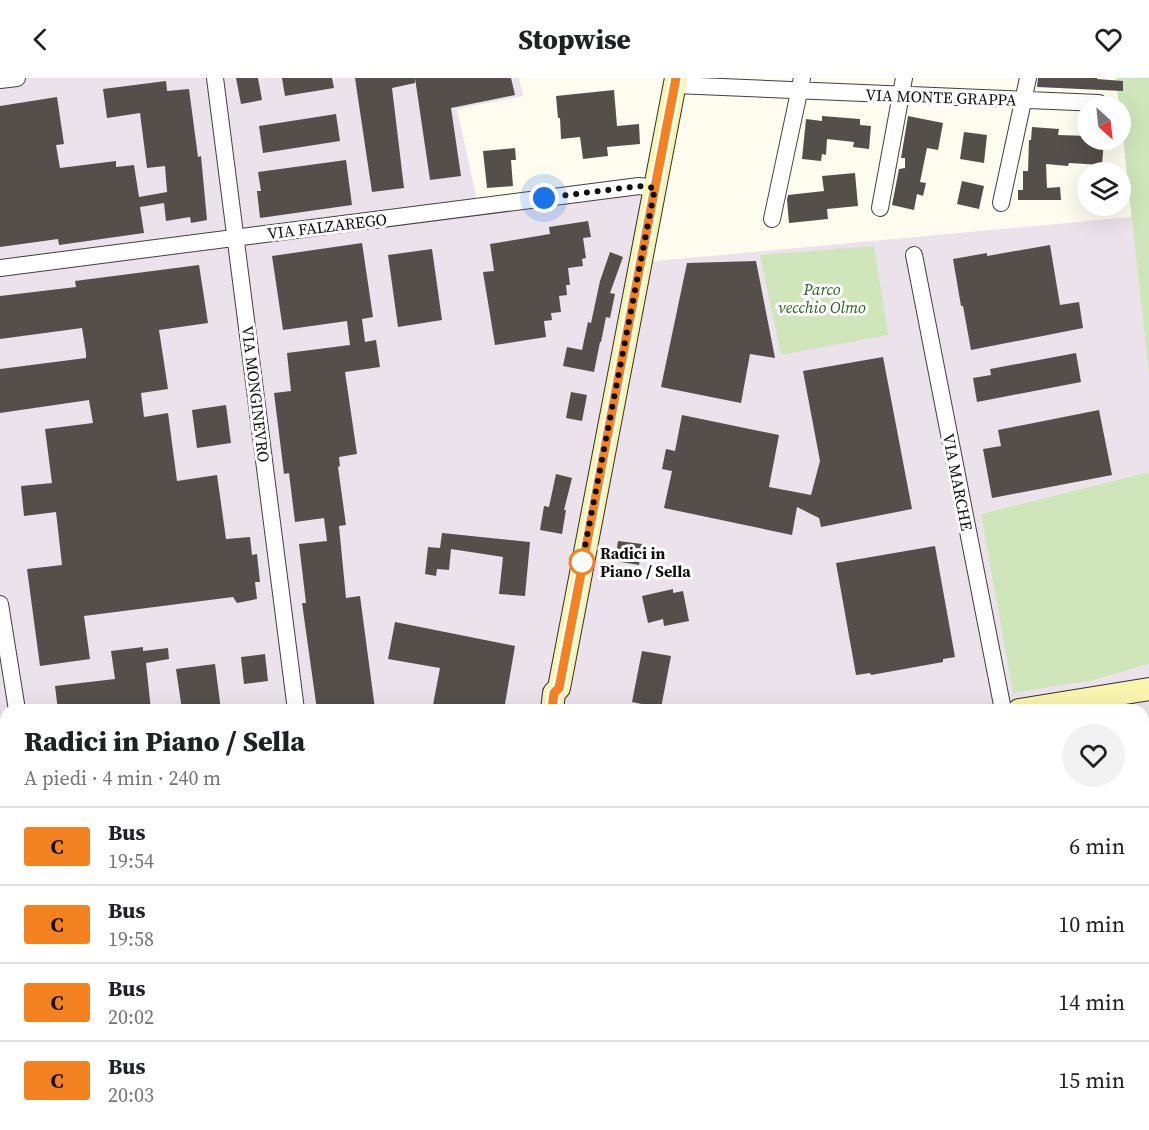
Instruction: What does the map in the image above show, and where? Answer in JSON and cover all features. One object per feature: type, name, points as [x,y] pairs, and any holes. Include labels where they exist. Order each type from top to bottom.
[{"type":"street","points":[[0,81],[17,78]]},
{"type":"street","name":"VIA MONGINEVRO","points":[[215,78],[295,704]]},
{"type":"street","points":[[880,208],[904,78]]},
{"type":"street","points":[[1001,203],[1028,78]]},
{"type":"street","points":[[561,699],[582,562],[675,82]]},
{"type":"street","name":"VIA MONTE GRAPPA","points":[[675,82],[801,84],[900,95],[1077,102]]},
{"type":"street","points":[[772,219],[801,84]]},
{"type":"street","name":"VIA FALZAREGO","points":[[0,268],[639,186],[655,188]]},
{"type":"street","name":"VIA MARCHE","points":[[914,255],[1002,704]]},
{"type":"street","points":[[0,604],[16,704]]},
{"type":"street","points":[[1056,704],[1149,689]]},
{"type":"street","points":[[553,704],[554,693],[561,699]]},
{"type":"shaded area","points":[[0,78],[519,78],[523,96],[457,109],[477,200],[645,183],[634,263],[1132,217],[1149,376],[1149,472],[981,514],[1094,680],[1149,664],[1149,704],[0,704]]},
{"type":"green space","points":[[1116,78],[1149,78],[1149,376],[1131,208],[1131,162],[1126,162],[1125,150],[1131,150],[1131,96],[1118,96]]},
{"type":"green space","name":"Parco vecchio Olmo","points":[[874,246],[888,335],[781,355],[760,255]]},
{"type":"green space","points":[[1149,472],[1149,664],[1094,680],[1013,693],[981,514]]},
{"type":"building","points":[[236,78],[258,78],[262,100],[241,104]]},
{"type":"building","points":[[282,78],[332,78],[334,88],[285,96]]},
{"type":"building","points":[[355,78],[415,78],[415,83],[392,88],[404,188],[372,192]]},
{"type":"building","points":[[415,78],[511,78],[515,95],[451,108],[461,176],[430,180]]},
{"type":"building","points":[[1038,78],[1097,78],[1123,81],[1123,91],[1037,87]]},
{"type":"building","points":[[166,81],[167,91],[189,89],[198,157],[201,156],[207,220],[191,223],[190,217],[166,221],[164,203],[140,207],[144,233],[59,245],[58,239],[0,247],[0,106],[57,97],[64,144],[56,145],[60,168],[116,161],[116,167],[134,165],[139,197],[167,192],[165,166],[147,168],[140,113],[107,118],[103,89]]},
{"type":"building","points":[[614,90],[617,126],[639,124],[640,144],[607,147],[608,156],[583,159],[580,137],[561,139],[556,96]]},
{"type":"building","points":[[336,114],[340,141],[263,153],[259,126]]},
{"type":"building","points":[[822,116],[860,119],[860,125],[871,126],[869,149],[853,147],[854,142],[827,139],[826,155],[822,154],[821,161],[802,159],[806,119],[822,121]]},
{"type":"building","points":[[908,116],[943,123],[938,150],[927,148],[920,182],[926,183],[923,196],[917,194],[914,210],[892,205],[899,169],[905,168],[905,158],[901,158]]},
{"type":"building","points":[[1032,127],[1059,129],[1058,135],[1077,136],[1077,150],[1103,150],[1102,162],[1077,162],[1069,163],[1068,166],[1046,164],[1047,188],[1060,187],[1061,200],[1018,200],[1018,190],[1023,190],[1023,171],[1028,171],[1029,140],[1031,140]]},
{"type":"building","points":[[964,132],[987,135],[984,163],[960,159]]},
{"type":"building","points":[[515,148],[516,160],[511,160],[513,186],[487,188],[483,151]]},
{"type":"building","points":[[346,160],[352,205],[260,218],[257,191],[261,191],[258,172]]},
{"type":"building","points":[[855,173],[858,206],[827,209],[828,219],[789,223],[788,195],[824,191],[822,176]]},
{"type":"building","points":[[962,181],[984,186],[979,209],[957,204]]},
{"type":"building","points":[[588,221],[591,237],[583,238],[586,258],[582,259],[583,266],[568,268],[570,285],[566,285],[567,295],[559,296],[561,312],[551,313],[552,320],[544,321],[546,337],[495,345],[483,272],[494,271],[490,244],[550,234],[549,227]]},
{"type":"building","points":[[362,243],[373,317],[362,319],[365,342],[376,340],[380,367],[345,372],[357,454],[339,457],[340,466],[338,467],[346,525],[339,526],[346,598],[360,596],[374,704],[316,704],[302,603],[306,603],[299,544],[327,541],[324,518],[295,522],[289,473],[284,474],[274,393],[291,391],[287,353],[350,345],[347,321],[283,330],[272,256]]},
{"type":"building","points":[[1050,245],[1060,305],[1079,302],[1083,328],[971,350],[953,259],[987,253],[987,256]]},
{"type":"building","points":[[432,249],[442,320],[398,327],[388,255]]},
{"type":"building","points":[[610,252],[623,257],[610,293],[615,294],[610,318],[606,317],[594,372],[563,366],[567,347],[582,350],[588,322],[591,323],[600,281]]},
{"type":"building","points":[[756,261],[775,358],[750,354],[741,403],[661,387],[687,263]]},
{"type":"building","points":[[199,265],[208,323],[159,330],[168,389],[141,393],[144,417],[168,413],[177,481],[217,475],[226,539],[250,537],[252,555],[257,554],[260,582],[255,582],[257,599],[237,603],[233,597],[84,616],[90,659],[40,666],[27,569],[62,565],[56,512],[24,516],[21,486],[52,483],[45,429],[93,423],[89,400],[0,413],[0,369],[86,358],[86,353],[82,328],[0,339],[0,296],[76,287],[75,281]]},
{"type":"building","points":[[1076,353],[1081,382],[977,402],[973,378],[991,375],[990,369]]},
{"type":"building","points":[[883,357],[912,509],[821,527],[819,518],[797,507],[792,535],[664,508],[672,471],[662,469],[666,449],[675,451],[682,415],[779,435],[769,487],[811,495],[820,461],[803,371]]},
{"type":"building","points":[[571,392],[587,395],[582,421],[566,418]]},
{"type":"building","points":[[226,405],[231,443],[197,448],[192,410]]},
{"type":"building","points":[[1099,410],[1112,475],[992,498],[983,449],[1001,446],[998,430]]},
{"type":"building","points":[[556,474],[572,478],[564,510],[566,510],[562,534],[540,530],[544,506],[549,507]]},
{"type":"building","points":[[442,533],[530,542],[525,596],[499,594],[503,557],[451,549],[449,570],[437,569],[436,576],[425,574],[428,547],[440,548]]},
{"type":"building","points":[[618,541],[642,544],[639,565],[615,561]]},
{"type":"building","points":[[935,546],[955,657],[943,659],[943,662],[871,675],[870,673],[856,675],[836,563]]},
{"type":"building","points":[[673,589],[673,593],[683,591],[689,621],[664,626],[663,619],[648,623],[642,596]]},
{"type":"building","points":[[395,622],[515,646],[505,704],[433,704],[440,668],[388,659]]},
{"type":"building","points":[[143,647],[143,651],[168,648],[169,659],[146,663],[150,704],[57,704],[55,686],[115,679],[111,651]]},
{"type":"building","points":[[642,651],[671,656],[662,704],[632,702]]},
{"type":"building","points":[[265,654],[268,681],[244,684],[241,657]]},
{"type":"building","points":[[215,664],[220,704],[181,704],[176,669]]},
{"type":"bus line","name":"C","points":[[553,704],[554,693],[559,688],[676,78]]},
{"type":"place","name":"Radici in Piano / Sella","points":[[582,562]]},
{"type":"route","points":[[544,198],[639,186],[655,188],[582,562]]}]
